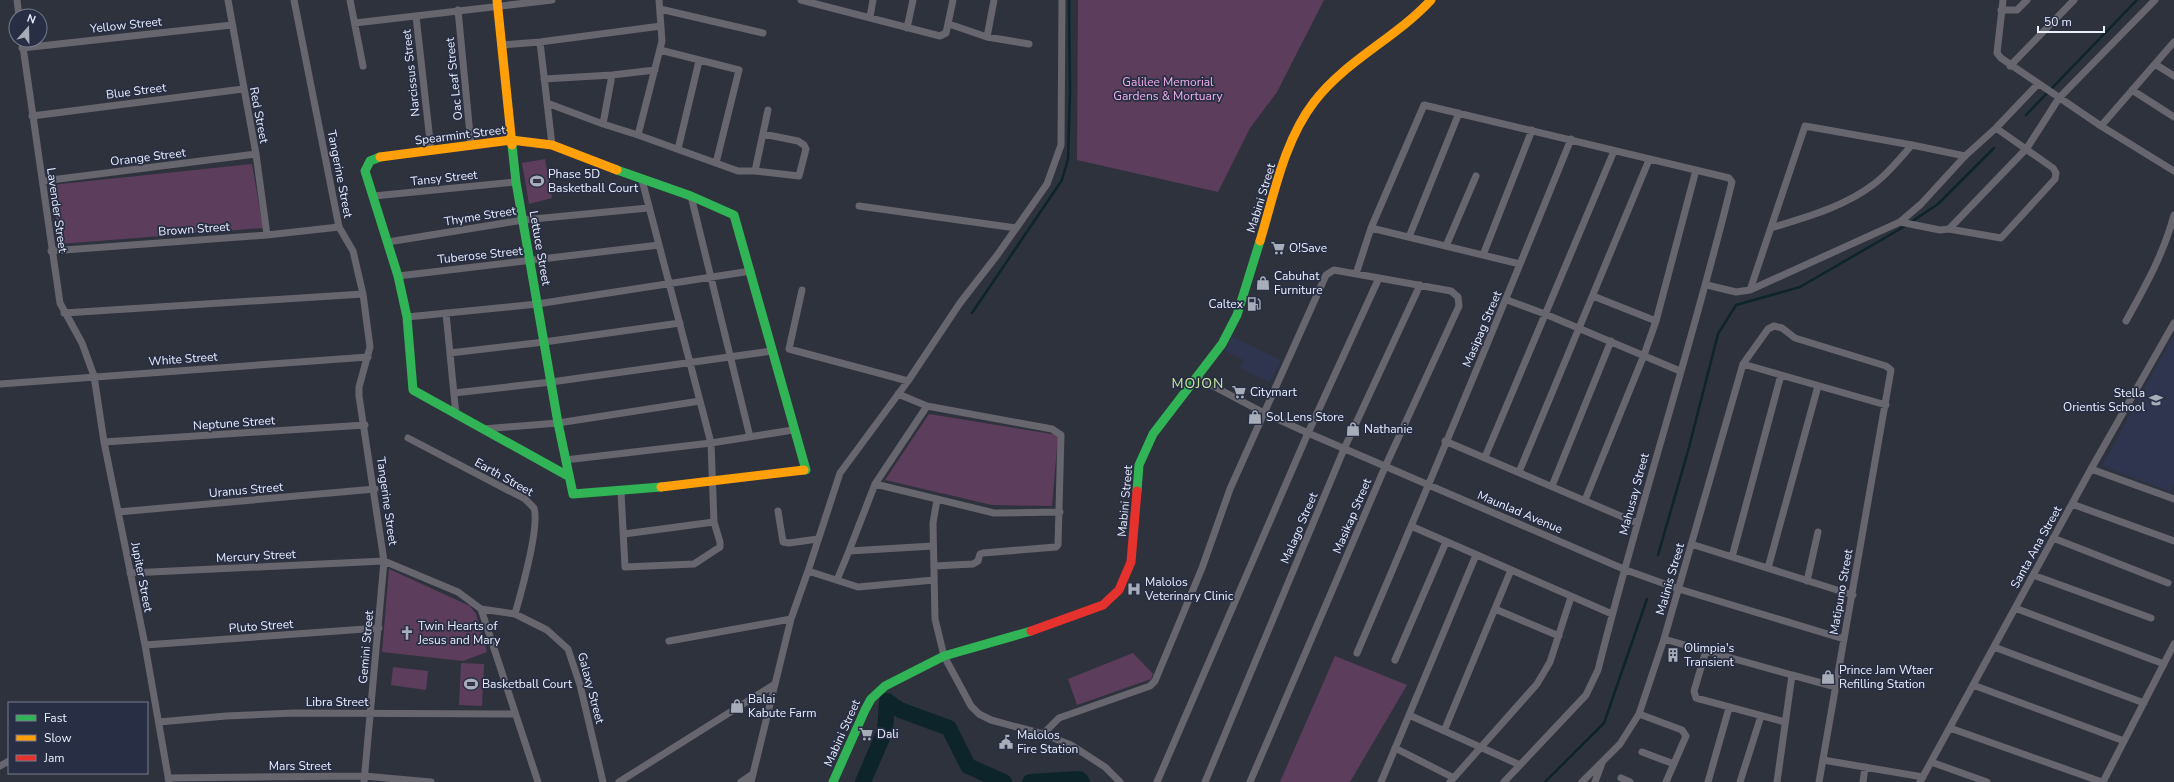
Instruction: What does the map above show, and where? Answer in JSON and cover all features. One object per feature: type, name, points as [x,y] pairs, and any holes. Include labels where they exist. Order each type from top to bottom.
[{"type":"street","name":"Red Street","points":[[228,0],[256,154],[267,235]]},
{"type":"street","name":"Tangerine Street","points":[[294,0],[339,227],[353,250],[363,294],[370,347],[359,387],[375,489],[384,561]]},
{"type":"street","points":[[350,0],[363,66]]},
{"type":"street","points":[[355,23],[497,4],[552,0]]},
{"type":"street","points":[[638,134],[660,50],[661,26],[659,0]]},
{"type":"street","points":[[801,0],[832,4],[907,28],[940,36],[944,35],[949,24],[953,0]]},
{"type":"street","points":[[870,17],[873,0]]},
{"type":"street","points":[[907,28],[913,0]]},
{"type":"street","points":[[988,37],[994,0]]},
{"type":"street","points":[[751,782],[791,619],[840,473],[908,381],[960,303],[1016,228],[1046,184],[1061,144],[1062,0]]},
{"type":"street","name":"Mabini Street","points":[[833,782],[856,728],[871,699],[885,686],[944,656],[1021,635],[1103,605],[1119,590],[1131,562],[1139,464],[1153,434],[1198,378],[1222,344],[1237,315],[1285,160],[1294,136],[1314,102],[1341,74],[1418,15],[1431,0]]},
{"type":"street","points":[[2003,0],[1997,53],[2010,66],[2100,126],[2174,171]]},
{"type":"street","points":[[2001,10],[2017,10],[2027,0]]},
{"type":"street","points":[[2010,66],[2074,0]]},
{"type":"street","points":[[1949,229],[2027,148],[2059,98],[2155,0]]},
{"type":"street","name":"Lettuce Street","points":[[497,4],[516,182],[571,491],[578,495],[621,492]]},
{"type":"street","name":"Oac Leaf Street","points":[[458,10],[471,145]]},
{"type":"street","points":[[660,10],[763,34]]},
{"type":"street","name":"Narcissus Street","points":[[416,16],[431,150]]},
{"type":"street","points":[[949,24],[988,37],[1029,44]]},
{"type":"street","name":"Yellow Street","points":[[48,45],[232,25]]},
{"type":"street","points":[[502,45],[540,42],[661,26]]},
{"type":"street","points":[[540,42],[552,145]]},
{"type":"street","points":[[2100,126],[2174,42]]},
{"type":"street","name":"Lavender Street","points":[[22,48],[43,181],[51,251],[60,303],[64,313],[82,343],[94,376]]},
{"type":"street","points":[[660,50],[739,70],[716,163]]},
{"type":"street","points":[[678,149],[699,61]]},
{"type":"street","points":[[2155,64],[2174,76]]},
{"type":"street","points":[[544,79],[612,75],[655,70]]},
{"type":"street","points":[[603,124],[612,75]]},
{"type":"street","points":[[1707,285],[1736,292],[1750,290],[1902,222],[1921,204],[1965,156],[2041,86]]},
{"type":"street","name":"Blue Street","points":[[32,116],[243,89]]},
{"type":"street","points":[[2132,90],[2174,117]]},
{"type":"street","points":[[547,103],[603,124],[638,134],[738,171],[755,171],[799,176],[802,171],[806,149],[804,145],[798,141],[763,134]]},
{"type":"street","points":[[1356,274],[1371,228],[1422,107],[1427,104],[1571,139],[1649,160],[1696,170],[1656,321],[1644,355],[1585,500]]},
{"type":"street","points":[[755,171],[768,110]]},
{"type":"street","points":[[1409,237],[1459,113]]},
{"type":"street","points":[[1750,290],[1805,126],[1965,156]]},
{"type":"street","points":[[1902,222],[1940,230],[1949,229],[2001,238],[2055,179],[2056,173],[2053,168],[2027,148],[1996,128]]},
{"type":"street","points":[[1483,255],[1532,130]]},
{"type":"street","name":"Masipag Street","points":[[1357,653],[1428,485],[1445,440],[1506,300],[1571,139]]},
{"type":"street","name":"Spearmint Street","points":[[374,196],[365,171],[366,165],[374,158],[511,140],[552,145],[642,180],[691,196],[734,215],[751,271]]},
{"type":"street","points":[[1771,228],[1815,214],[1857,196],[1876,184],[1912,145]]},
{"type":"street","points":[[1485,457],[1614,151]]},
{"type":"street","name":"Orange Street","points":[[43,181],[256,154]]},
{"type":"street","points":[[1519,472],[1649,160]]},
{"type":"street","name":"Mahusay Street","points":[[1504,782],[1586,695],[1598,670],[1612,614],[1626,570],[1637,523],[1680,371],[1707,285],[1732,182],[1729,178],[1696,170]]},
{"type":"street","points":[[1446,246],[1476,176]]},
{"type":"street","points":[[408,317],[537,304],[668,283],[711,276],[751,271],[793,430],[806,470],[712,482],[621,492],[625,567],[694,564],[720,547],[714,522],[712,482],[711,443],[700,402],[692,363],[668,283],[642,180]]},
{"type":"street","name":"Tansy Street","points":[[374,196],[516,182]]},
{"type":"street","points":[[374,196],[398,276],[408,317],[413,390],[568,476]]},
{"type":"street","points":[[691,196],[750,437]]},
{"type":"street","points":[[859,206],[1016,228]]},
{"type":"street","name":"Thyme Street","points":[[388,242],[523,220],[648,208]]},
{"type":"street","points":[[2126,321],[2165,244],[2174,215]]},
{"type":"street","name":"Brown Street","points":[[51,251],[267,235],[339,227]]},
{"type":"street","points":[[1371,228],[1520,264]]},
{"type":"street","name":"Tuberose Street","points":[[398,276],[659,245]]},
{"type":"street","name":"Masikap Street","points":[[1043,734],[1059,718],[1150,686],[1155,681],[1202,568],[1230,489],[1326,275],[1334,270],[1450,290],[1458,296],[1459,306],[1385,467],[1250,782]]},
{"type":"street","points":[[1157,782],[1308,433],[1379,278]]},
{"type":"street","name":"Malago Street","points":[[1205,782],[1344,449],[1420,285]]},
{"type":"street","points":[[802,290],[789,349],[908,381]]},
{"type":"street","points":[[64,313],[363,294]]},
{"type":"street","points":[[1593,296],[1656,321]]},
{"type":"street","points":[[1506,300],[1545,314],[1680,371]]},
{"type":"street","points":[[446,313],[456,415]]},
{"type":"street","points":[[450,353],[544,342],[680,323]]},
{"type":"street","name":"Santa Ana Street","points":[[1921,779],[2091,469],[2174,324]]},
{"type":"street","name":"Malinis Street","points":[[1582,782],[1620,744],[1640,714],[1664,640],[1743,364],[1768,329],[1774,326],[1782,328],[1795,338],[1890,367],[1891,370],[1886,405]]},
{"type":"street","points":[[1552,486],[1611,341]]},
{"type":"street","points":[[454,393],[551,382],[772,351]]},
{"type":"street","name":"White Street","points":[[0,384],[94,376],[368,358]]},
{"type":"street","points":[[1743,364],[1886,405]]},
{"type":"street","points":[[1732,557],[1781,375]]},
{"type":"street","name":"Jupiter Street","points":[[94,376],[104,442],[145,645],[169,780]]},
{"type":"street","name":"Maunlad Avenue","points":[[1198,378],[1264,413],[1308,433],[1626,570],[1679,589],[1844,639]]},
{"type":"street","points":[[1768,568],[1818,386]]},
{"type":"street","points":[[898,394],[927,406],[1056,430],[1061,435],[1059,543],[1056,547],[983,553],[980,554],[978,561],[973,564],[934,566]]},
{"type":"street","points":[[481,429],[558,423],[700,402]]},
{"type":"street","name":"Matipuno Street","points":[[1819,782],[1844,639],[1854,595],[1864,523],[1886,405]]},
{"type":"street","points":[[837,580],[875,484],[927,406]]},
{"type":"street","name":"Neptune Street","points":[[104,442],[365,425]]},
{"type":"street","points":[[565,460],[711,443],[793,430]]},
{"type":"street","name":"Earth Street","points":[[408,438],[525,499],[534,508],[536,519],[524,581],[515,614]]},
{"type":"street","points":[[1445,440],[1637,523]]},
{"type":"street","points":[[2091,469],[2174,499]]},
{"type":"street","points":[[875,484],[994,513],[1060,512]]},
{"type":"street","name":"Uranus Street","points":[[118,512],[375,489]]},
{"type":"street","points":[[937,500],[933,523],[935,619],[944,656],[970,706],[979,714],[991,720],[1043,734],[1071,745],[1105,767],[1120,782]]},
{"type":"street","points":[[2072,504],[2174,541]]},
{"type":"street","points":[[778,511],[783,542],[789,543],[818,540]]},
{"type":"street","points":[[624,534],[714,522]]},
{"type":"street","points":[[1411,526],[1612,614]]},
{"type":"street","points":[[1807,581],[1818,532]]},
{"type":"street","points":[[2053,538],[2168,583]]},
{"type":"street","points":[[1395,660],[1446,542]]},
{"type":"street","points":[[1691,544],[1854,595]]},
{"type":"street","points":[[849,551],[933,546]]},
{"type":"street","points":[[1381,782],[1476,555]]},
{"type":"street","points":[[384,561],[458,592],[481,609],[538,782]]},
{"type":"street","name":"Mercury Street","points":[[130,573],[384,561]]},
{"type":"street","name":"Gemini Street","points":[[364,779],[384,561]]},
{"type":"street","points":[[808,570],[858,587],[934,580]]},
{"type":"street","points":[[1444,731],[1511,570]]},
{"type":"street","points":[[2033,575],[2151,618]]},
{"type":"street","points":[[1395,748],[1452,780],[1537,684],[1550,662],[1571,597]]},
{"type":"street","points":[[2015,608],[2164,664]]},
{"type":"street","name":"Galaxy Street","points":[[481,609],[515,614],[547,630],[568,648],[580,685],[603,782]]},
{"type":"street","points":[[1495,609],[1559,636]]},
{"type":"street","points":[[668,641],[791,619]]},
{"type":"street","name":"Pluto Street","points":[[145,645],[379,628]]},
{"type":"street","points":[[1664,640],[1836,687]]},
{"type":"street","points":[[1950,728],[2102,782],[2174,644]]},
{"type":"street","points":[[1994,647],[2144,703]]},
{"type":"street","points":[[1706,651],[1694,695],[1700,701],[1785,722]]},
{"type":"street","points":[[1776,782],[1792,675]]},
{"type":"street","points":[[619,782],[775,684]]},
{"type":"street","points":[[1973,685],[2124,741]]},
{"type":"street","points":[[1708,782],[1729,708]]},
{"type":"street","name":"Libra Street","points":[[159,722],[226,716],[294,713],[515,714]]},
{"type":"street","points":[[1640,714],[1682,730],[1685,733],[1686,736],[1666,782]]},
{"type":"street","points":[[1409,715],[1520,765]]},
{"type":"street","points":[[1740,782],[1761,716]]},
{"type":"street","points":[[1642,752],[1674,764]]},
{"type":"street","points":[[1823,760],[1921,779]]},
{"type":"street","points":[[1595,782],[1602,761]]},
{"type":"street","points":[[1931,762],[1987,782]]},
{"type":"street","points":[[1862,782],[1865,767]]},
{"type":"street","points":[[741,782],[753,774]]},
{"type":"street","points":[[1621,778],[1630,782]]},
{"type":"street","name":"Mars Street","points":[[169,780],[364,779],[431,782]]},
{"type":"shaded area","name":"Stella Orientis School","points":[[2174,334],[2174,483],[2171,492],[2102,466]]},
{"type":"shaded area","points":[[1232,337],[1281,360],[1270,382],[1240,368],[1244,360],[1225,351]]},
{"type":"green space","name":"Galilee Memorial Gardens & Mortuary","points":[[1078,0],[1324,0],[1277,92],[1250,128],[1218,192],[1077,160]]},
{"type":"green space","name":"Phase 5D Basketball Court","points":[[545,159],[552,198],[529,204],[522,163]]},
{"type":"green space","points":[[252,164],[263,228],[60,244],[51,185]]},
{"type":"green space","points":[[929,414],[1058,435],[1052,506],[992,505],[885,480]]},
{"type":"green space","points":[[389,569],[470,606],[476,614],[487,652],[463,661],[382,652]]},
{"type":"green space","points":[[1133,653],[1153,674],[1151,679],[1077,705],[1068,679]]},
{"type":"green space","points":[[1335,656],[1407,685],[1350,782],[1280,782]]},
{"type":"green space","name":"Basketball Court","points":[[461,663],[484,664],[482,706],[459,705]]},
{"type":"green space","points":[[393,667],[428,671],[426,690],[391,685]]},
{"type":"waterway","points":[[972,313],[1062,180],[1068,159],[1070,92],[1069,0]]},
{"type":"waterway","points":[[2026,115],[2137,0]]},
{"type":"waterway","points":[[1911,222],[1938,204],[1994,148]]},
{"type":"waterway","points":[[1658,555],[1688,451],[1718,334],[1736,305],[1800,287],[1907,225]]},
{"type":"waterway","points":[[1545,782],[1604,723],[1647,599]]},
{"type":"waterway","points":[[863,782],[885,731],[887,701],[900,710],[949,728],[968,766],[1004,782]]},
{"type":"waterway","points":[[1030,782],[1079,779],[1082,782]]},
{"type":"traffic: fast","points":[[512,145],[516,182],[558,423],[573,494],[661,487]]},
{"type":"traffic: fast","points":[[380,157],[370,161],[365,171],[398,276],[407,317],[413,390],[568,476]]},
{"type":"traffic: fast","points":[[617,170],[691,196],[734,215],[806,470],[804,470]]},
{"type":"traffic: fast","points":[[1137,491],[1139,465],[1153,434],[1222,344],[1237,315],[1260,241]]},
{"type":"traffic: fast","points":[[833,782],[865,710],[871,699],[885,686],[944,656],[1031,631]]},
{"type":"traffic: slow","points":[[497,0],[512,145]]},
{"type":"traffic: slow","points":[[1260,241],[1287,151],[1304,117],[1314,102],[1326,87],[1340,74],[1417,14],[1431,0]]},
{"type":"traffic: slow","points":[[380,157],[511,140],[552,145],[617,170]]},
{"type":"traffic: slow","points":[[661,487],[804,470]]},
{"type":"traffic: jam","points":[[1031,631],[1103,605],[1119,590],[1131,562],[1137,491]]},
{"type":"place","name":"Phase 5D Basketball Court","points":[[537,181]]},
{"type":"place","name":"O!Save","points":[[1278,248]]},
{"type":"place","name":"Cabuhat Furniture","points":[[1263,283]]},
{"type":"place","name":"Caltex","points":[[1254,304]]},
{"type":"place","name":"Citymart","points":[[1239,392]]},
{"type":"place","name":"Stella Orientis School","points":[[2156,400]]},
{"type":"place","name":"Sol Lens Store","points":[[1255,417]]},
{"type":"place","name":"Nathanie","points":[[1353,429]]},
{"type":"place","name":"Malolos Veterinary Clinic","points":[[1134,589]]},
{"type":"place","name":"Twin Hearts of Jesus and Mary","points":[[407,633]]},
{"type":"place","name":"Olimpia's Transient","points":[[1673,655]]},
{"type":"place","name":"Prince Jam Wtaer Refilling Station","points":[[1828,677]]},
{"type":"place","name":"Basketball Court","points":[[471,684]]},
{"type":"place","name":"Balai Kabute Farm","points":[[737,706]]},
{"type":"place","name":"Dali","points":[[866,734]]},
{"type":"place","name":"Malolos Fire Station","points":[[1006,742]]},
{"type":"district","name":"MOJON","points":[[1198,383]]}]
